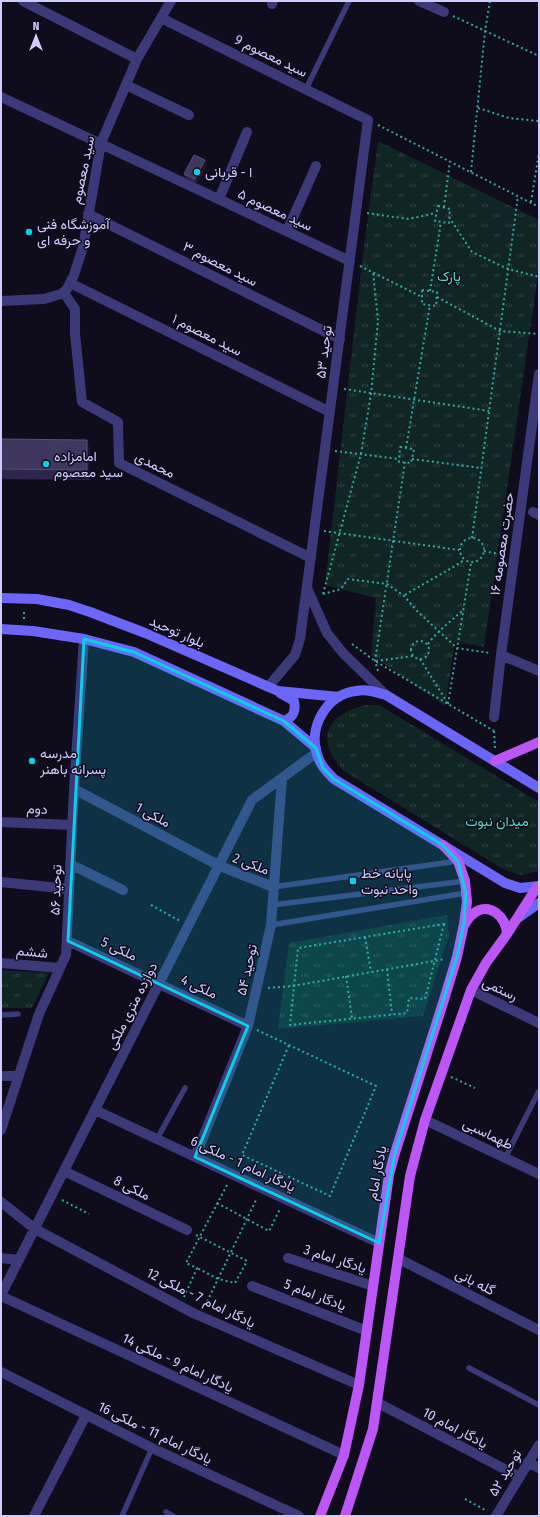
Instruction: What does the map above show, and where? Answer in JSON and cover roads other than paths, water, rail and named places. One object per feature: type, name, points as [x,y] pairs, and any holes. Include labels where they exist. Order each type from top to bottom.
[{"type":"main road","name":"بلوار توحید","points":[[1,598],[24,599],[69,605],[145,633],[278,692],[339,697]]},
{"type":"main road","points":[[1,629],[23,630],[84,639],[134,652],[284,721],[316,750]]},
{"type":"main road","points":[[538,887],[520,888],[504,883],[334,780],[323,768],[316,750],[314,737],[318,721],[327,707],[339,697],[360,690],[371,690],[386,695],[539,788]]},
{"type":"main road","points":[[278,692],[294,701],[294,714],[290,719],[284,721]]},
{"type":"main road","points":[[495,761],[539,742]]},
{"type":"main road","name":"یادگار امام","points":[[320,1516],[344,1455],[359,1384],[379,1243],[395,1153],[457,957],[464,924],[467,902],[465,881],[458,861],[443,845]]},
{"type":"main road","points":[[345,1516],[373,1429],[410,1176],[425,1120],[471,990],[486,963],[538,887]]},
{"type":"main road","points":[[516,920],[539,903]]},
{"type":"main road","points":[[464,924],[472,914],[478,911],[490,910],[502,917],[507,928],[507,934]]},
{"type":"street","points":[[23,1],[137,59]]},
{"type":"street","name":"سید معصوم","points":[[64,293],[70,283],[81,255],[101,143],[137,59],[171,1]]},
{"type":"street","points":[[419,1],[444,12]]},
{"type":"street","name":"سید معصوم 9","points":[[161,18],[368,120]]},
{"type":"street","points":[[126,85],[189,115]]},
{"type":"street","name":"سید معصوم ۵","points":[[1,97],[350,261]]},
{"type":"street","name":"توحید ۵۳","points":[[268,687],[295,655],[300,639],[368,120]]},
{"type":"street","points":[[220,199],[247,132]]},
{"type":"street","points":[[287,231],[316,166]]},
{"type":"street","name":"سید معصوم ۳","points":[[88,214],[340,339]]},
{"type":"street","name":"سید معصوم ۱","points":[[70,283],[330,412]]},
{"type":"street","points":[[1,301],[44,299],[64,293]]},
{"type":"street","name":"محمدی","points":[[64,293],[75,308],[75,334],[82,402],[118,422],[119,463],[311,558]]},
{"type":"street","name":"حضرت معصومه ۱۶","points":[[494,717],[501,654],[539,374]]},
{"type":"street","points":[[307,588],[327,633],[343,653],[386,695]]},
{"type":"street","name":"توحید ۵۶","points":[[1,1130],[17,1076],[39,1014],[66,955],[68,940],[74,789],[84,639]]},
{"type":"street","points":[[501,654],[539,671]]},
{"type":"street","name":"دوازده متری ملکی","points":[[1,1296],[158,983],[220,866],[252,800],[316,750]]},
{"type":"street","name":"توحید ۵۴","points":[[195,1157],[248,1026],[257,988],[271,925],[282,778]]},
{"type":"street","name":"ملکی 1","points":[[74,789],[220,866]]},
{"type":"street","name":"دوم","points":[[1,822],[72,825]]},
{"type":"street","points":[[70,864],[123,890]]},
{"type":"street","name":"ملکی 2","points":[[220,866],[273,887]]},
{"type":"street","points":[[1,882],[69,890]]},
{"type":"street","name":"ملکی 5","points":[[68,940],[158,983]]},
{"type":"street","name":"ششم","points":[[1,963],[60,968]]},
{"type":"street","name":"ملکی 4","points":[[158,983],[248,1026]]},
{"type":"street","name":"رستمی","points":[[471,990],[539,1022]]},
{"type":"street","points":[[1,1076],[17,1076]]},
{"type":"street","name":"یادگار امام 1 - ملکی 6","points":[[95,1110],[379,1243]]},
{"type":"street","name":"طهماسبی","points":[[425,1120],[539,1174]]},
{"type":"street","name":"ملکی 8","points":[[64,1171],[187,1230]]},
{"type":"street","points":[[1,1202],[35,1229]]},
{"type":"street","name":"یادگار امام 7 - ملکی 12","points":[[35,1229],[179,1306],[359,1384]]},
{"type":"street","points":[[1,1258],[18,1260]]},
{"type":"street","name":"یادگار امام 3","points":[[288,1258],[373,1286]]},
{"type":"street","name":"گله بانی","points":[[399,1259],[539,1330]]},
{"type":"street","name":"یادگار امام 5","points":[[252,1286],[367,1331]]},
{"type":"street","name":"یادگار امام 9 - ملکی 14","points":[[1,1296],[344,1455]]},
{"type":"street","name":"یادگار امام 11 - ملکی 16","points":[[1,1372],[152,1448],[299,1516]]},
{"type":"street","name":"یادگار امام 10","points":[[378,1403],[520,1477]]},
{"type":"street","points":[[34,1516],[86,1415]]},
{"type":"street","name":"توحید ۵۲","points":[[496,1516],[539,1444]]},
{"type":"street","points":[[528,1462],[539,1468]]},
{"type":"lane","points":[[306,90],[349,1]]},
{"type":"lane","points":[[273,887],[458,861]]},
{"type":"lane","points":[[272,905],[465,881]]},
{"type":"lane","points":[[271,925],[466,893]]},
{"type":"lane","points":[[1,1015],[18,1014]]},
{"type":"lane","points":[[157,1139],[184,1088]]},
{"type":"lane","points":[[505,1158],[539,1091]]},
{"type":"lane","points":[[469,1368],[539,1405]]},
{"type":"lane","points":[[122,1516],[152,1448]]},
{"type":"lane","points":[[166,1512],[174,1516]]},
{"type":"place","name":"ا - قربانی","points":[[197,172]]},
{"type":"place","name":"آموزشگاه فنی و حرفه ای","points":[[29,232]]},
{"type":"place","name":"امامزاده سید معصوم","points":[[46,464]]},
{"type":"place","name":"مدرسه پسرانه باهنر","points":[[32,761]]},
{"type":"place","name":"پایانه خط واحد نبوت","points":[[353,881]]},
{"type":"park label","name":"پارک","points":[[449,276]]},
{"type":"park label","name":"میدان نبوت","points":[[497,821]]}]
